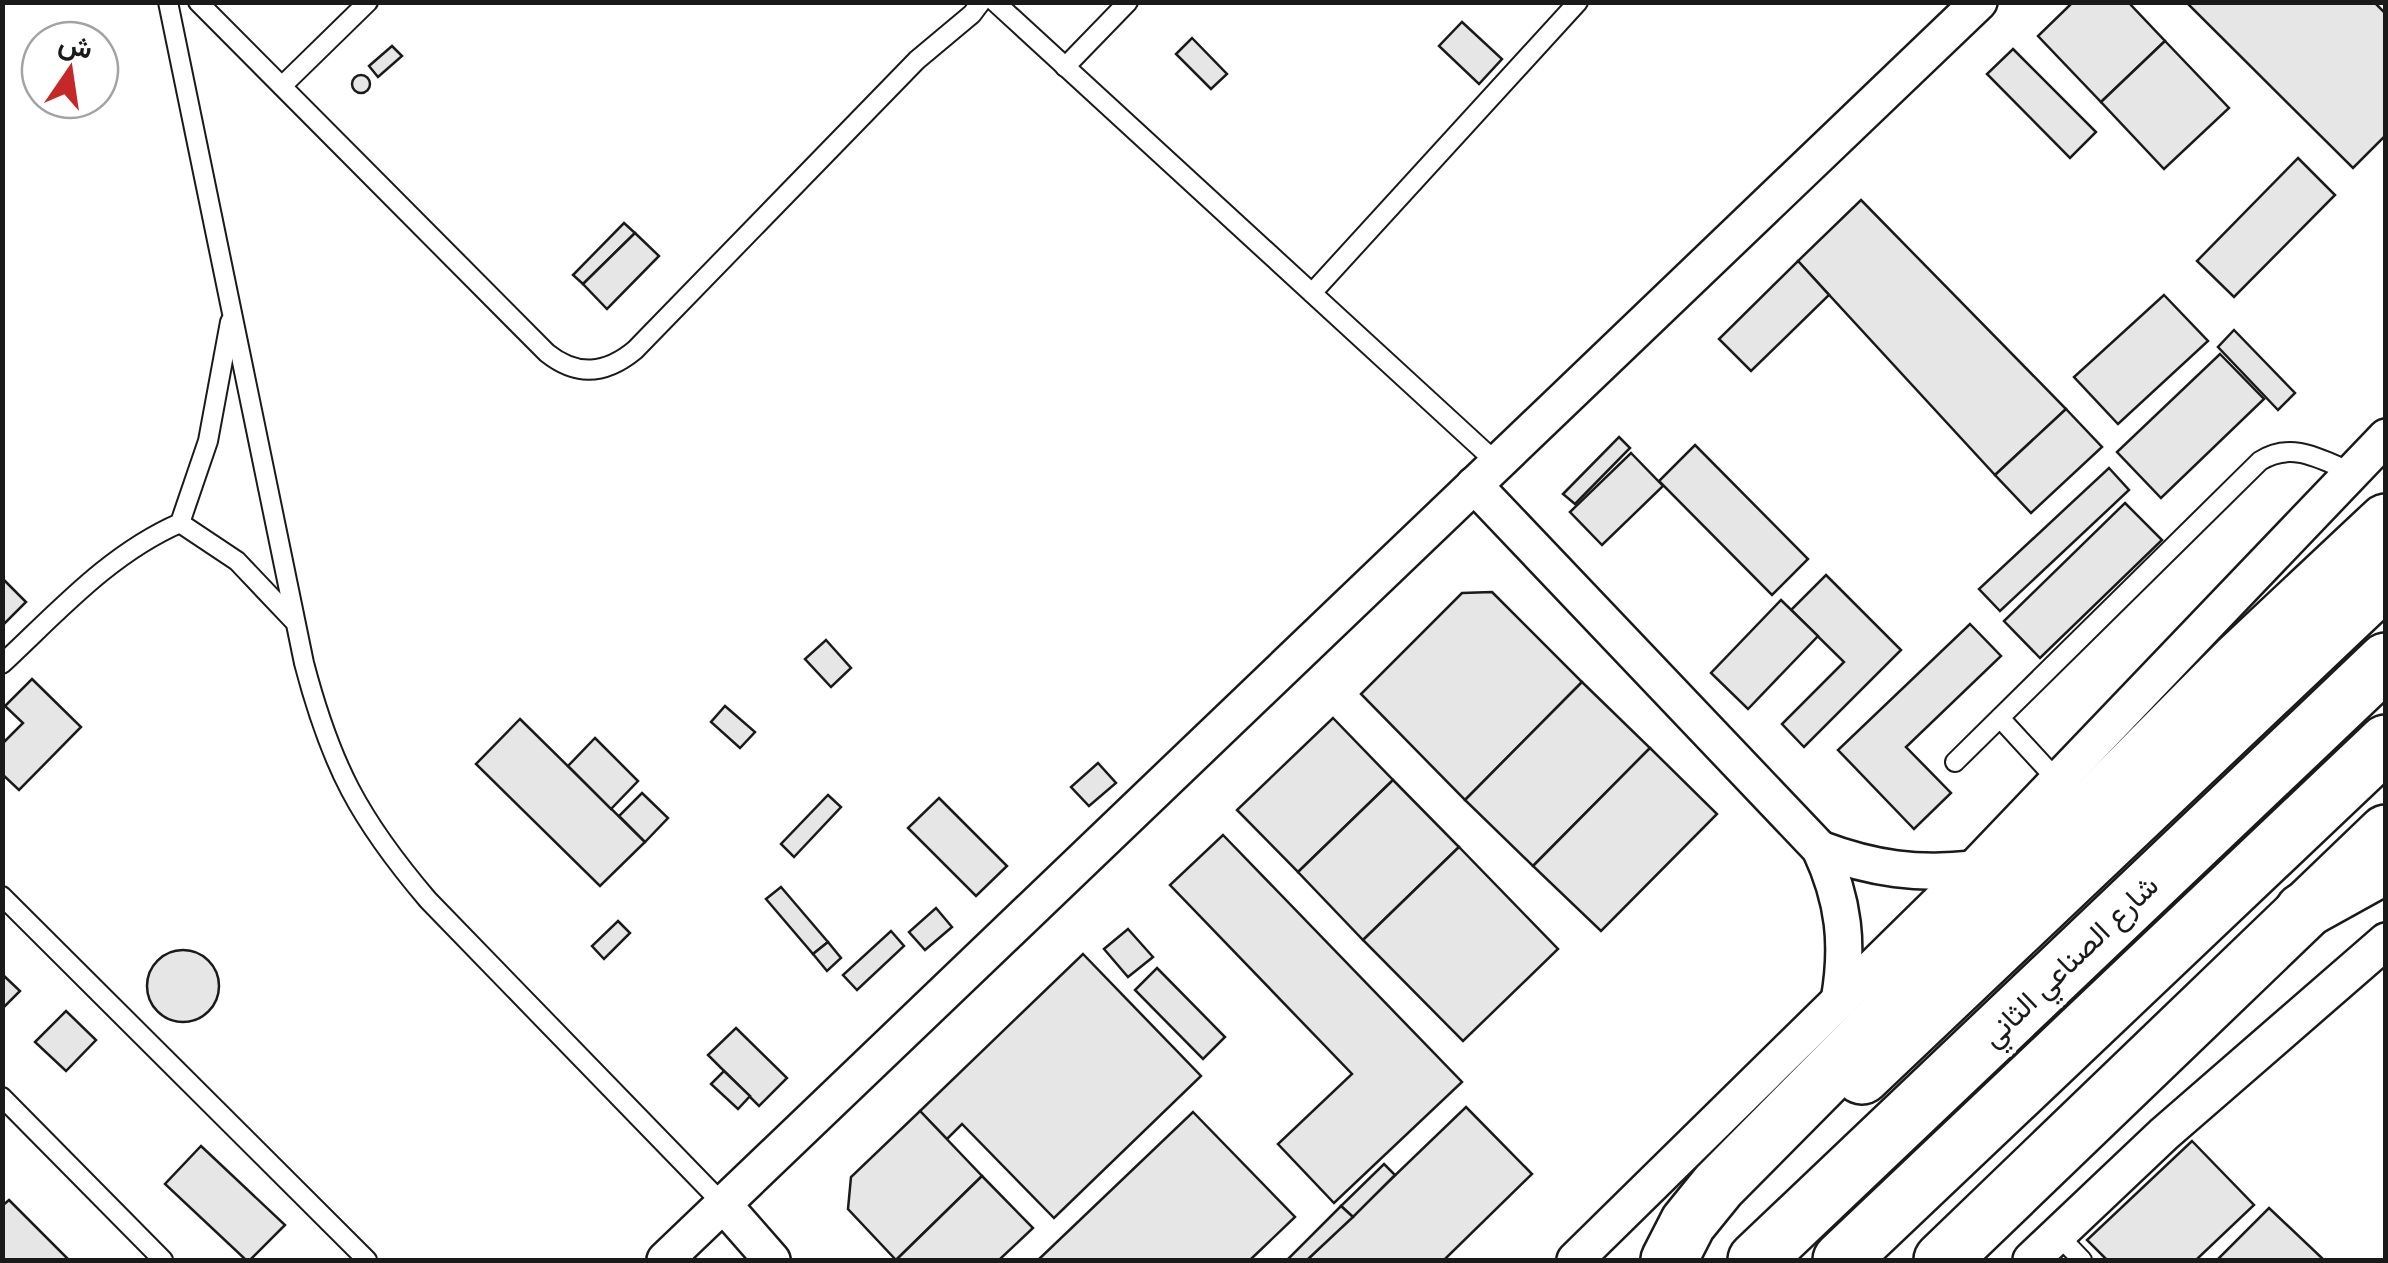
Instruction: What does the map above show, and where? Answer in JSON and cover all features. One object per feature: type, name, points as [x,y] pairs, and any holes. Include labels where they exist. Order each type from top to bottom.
[{"type":"main road","points":[[1669,1260],[1688,1223],[1718,1186],[2238,661],[2386,522]]},
{"type":"main road","points":[[1669,1260],[2386,578]]},
{"type":"main road","name":"شارع الصناعي الثاني","points":[[1756,1260],[2386,661]]},
{"type":"main road","name":"شارع الصناعي الثاني","points":[[1841,1260],[2386,742]]},
{"type":"main road","points":[[1942,1260],[2386,833]]},
{"type":"main road","points":[[2303,911],[2386,864]]},
{"type":"street","points":[[665,1260],[1980,2]]},
{"type":"street","points":[[1576,1260],[1974,868],[2386,437]]},
{"type":"street","points":[[1486,474],[1820,849],[1834,878],[1846,938],[1840,1000]]},
{"type":"street","points":[[1820,849],[1857,863],[1895,871],[1934,873],[1974,868]]},
{"type":"street","points":[[2031,1260],[2164,1134],[2386,942]]},
{"type":"street","points":[[722,1203],[772,1260]]},
{"type":"lane","points":[[168,2],[296,623],[321,728],[348,791],[384,848],[428,900],[722,1203]]},
{"type":"lane","points":[[198,2],[547,353],[572,368],[604,369],[635,350],[917,60],[981,2]]},
{"type":"lane","points":[[282,86],[368,2]]},
{"type":"lane","points":[[995,2],[1312,293],[1486,474]]},
{"type":"lane","points":[[1064,67],[1128,2]]},
{"type":"lane","points":[[1312,293],[1578,2]]},
{"type":"lane","points":[[2,664],[113,562],[180,523],[204,454],[232,312]]},
{"type":"lane","points":[[1955,762],[2260,461],[2270,454],[2296,450],[2352,472]]},
{"type":"lane","points":[[180,523],[238,561],[296,623]]},
{"type":"lane","points":[[2000,718],[2058,780]]},
{"type":"lane","points":[[2,896],[367,1260]]},
{"type":"lane","points":[[2,1097],[164,1260]]},
{"type":"lane","points":[[2058,1235],[2082,1260]]},
{"type":"building","points":[[2073,2],[2128,2],[2165,41],[2101,102],[2038,36]]},
{"type":"building","points":[[2186,2],[2374,2],[2386,14],[2386,135],[2353,168]]},
{"type":"building","points":[[1462,22],[1502,59],[1479,84],[1439,46]]},
{"type":"building","points":[[1192,38],[1227,74],[1211,89],[1176,54]]},
{"type":"building","points":[[2165,41],[2229,108],[2164,169],[2101,102]]},
{"type":"building","points":[[392,46],[402,56],[378,77],[369,66]]},
{"type":"building","points":[[2013,49],[2096,132],[2070,158],[1987,74]]},
{"type":"building","points":[[361,75],[368,77],[368,91],[361,93],[354,91],[352,84],[354,77]]},
{"type":"building","points":[[2298,158],[2335,195],[2234,297],[2197,261]]},
{"type":"building","points":[[1861,200],[2066,409],[1995,475],[1798,261]]},
{"type":"building","points":[[624,223],[635,233],[583,284],[573,275]]},
{"type":"building","points":[[635,233],[659,256],[607,309],[583,284]]},
{"type":"building","points":[[1798,261],[1829,295],[1751,371],[1719,339]]},
{"type":"building","points":[[2164,295],[2208,341],[2118,424],[2074,377]]},
{"type":"building","points":[[2234,330],[2295,393],[2278,410],[2218,347]]},
{"type":"building","points":[[2220,354],[2264,399],[2161,498],[2117,452]]},
{"type":"building","points":[[2066,409],[2102,447],[2031,513],[1995,475]]},
{"type":"building","points":[[1619,437],[1630,448],[1575,504],[1563,494]]},
{"type":"building","points":[[1695,445],[1808,559],[1772,595],[1659,481]]},
{"type":"building","points":[[1631,453],[1663,486],[1602,545],[1570,512]]},
{"type":"building","points":[[2109,468],[2129,490],[2000,611],[1979,589]]},
{"type":"building","points":[[2125,503],[2162,540],[2040,658],[2004,621]]},
{"type":"building","points":[[1826,575],[1901,650],[1804,747],[1782,724],[1844,662],[1791,610]]},
{"type":"building","points":[[2,578],[26,602],[2,626]]},
{"type":"building","points":[[1492,592],[1582,682],[1465,800],[1361,694],[1462,593]]},
{"type":"building","points":[[1781,600],[1818,636],[1748,709],[1711,673]]},
{"type":"building","points":[[1970,624],[2001,656],[1906,747],[1951,793],[1914,829],[1838,750]]},
{"type":"building","points":[[826,640],[851,668],[831,687],[805,659]]},
{"type":"building","points":[[32,679],[81,727],[19,790],[2,774],[2,744],[23,723],[5,706]]},
{"type":"building","points":[[1582,682],[1650,748],[1533,866],[1465,800]]},
{"type":"building","points":[[725,706],[755,732],[740,748],[711,722]]},
{"type":"building","points":[[1333,718],[1393,780],[1298,872],[1237,810]]},
{"type":"building","points":[[520,719],[645,842],[600,886],[476,764]]},
{"type":"building","points":[[595,738],[638,781],[611,809],[568,766]]},
{"type":"building","points":[[1650,748],[1717,814],[1601,931],[1533,866]]},
{"type":"building","points":[[1098,763],[1116,783],[1089,806],[1071,787]]},
{"type":"building","points":[[1393,780],[1459,847],[1363,940],[1298,872]]},
{"type":"building","points":[[642,793],[668,818],[645,842],[619,816]]},
{"type":"building","points":[[828,795],[841,807],[794,857],[781,844]]},
{"type":"building","points":[[939,798],[1007,866],[976,896],[908,828]]},
{"type":"building","points":[[1223,835],[1462,1082],[1334,1203],[1278,1144],[1352,1074],[1170,885]]},
{"type":"building","points":[[1459,847],[1558,949],[1463,1041],[1363,940]]},
{"type":"building","points":[[781,887],[828,942],[813,954],[766,899]]},
{"type":"building","points":[[936,908],[952,927],[925,950],[909,932]]},
{"type":"building","points":[[618,921],[630,933],[604,959],[592,946]]},
{"type":"building","points":[[1128,929],[1153,957],[1128,977],[1104,949]]},
{"type":"building","points":[[891,931],[904,946],[857,990],[843,975]]},
{"type":"building","points":[[828,942],[841,958],[827,971],[813,954]]},
{"type":"building","points":[[183,950],[208,961],[219,986],[208,1011],[183,1022],[158,1011],[147,986],[158,961]]},
{"type":"building","points":[[1083,954],[1201,1076],[1054,1218],[962,1124],[947,1139],[920,1111]]},
{"type":"building","points":[[1157,968],[1225,1037],[1203,1059],[1135,990]]},
{"type":"building","points":[[2,974],[20,991],[2,1009]]},
{"type":"building","points":[[66,1011],[96,1040],[66,1071],[35,1042]]},
{"type":"building","points":[[736,1028],[787,1078],[759,1106],[708,1055]]},
{"type":"building","points":[[724,1071],[750,1096],[738,1109],[711,1084]]},
{"type":"building","points":[[1466,1107],[1532,1174],[1444,1260],[1307,1260]]},
{"type":"building","points":[[920,1111],[982,1176],[896,1260],[848,1209],[851,1177]]},
{"type":"building","points":[[1193,1112],[1295,1217],[1250,1260],[1038,1260]]},
{"type":"building","points":[[2192,1141],[2254,1205],[2196,1260],[2107,1260],[2087,1240]]},
{"type":"building","points":[[201,1146],[285,1225],[250,1260],[165,1184]]},
{"type":"building","points":[[1384,1164],[1395,1175],[1353,1217],[1341,1206]]},
{"type":"building","points":[[982,1176],[1033,1228],[999,1260],[896,1260]]},
{"type":"building","points":[[9,1200],[69,1260],[2,1260],[2,1206]]},
{"type":"building","points":[[1341,1206],[1353,1217],[1307,1260],[1287,1260]]},
{"type":"building","points":[[2269,1208],[2324,1260],[2217,1260]]}]
